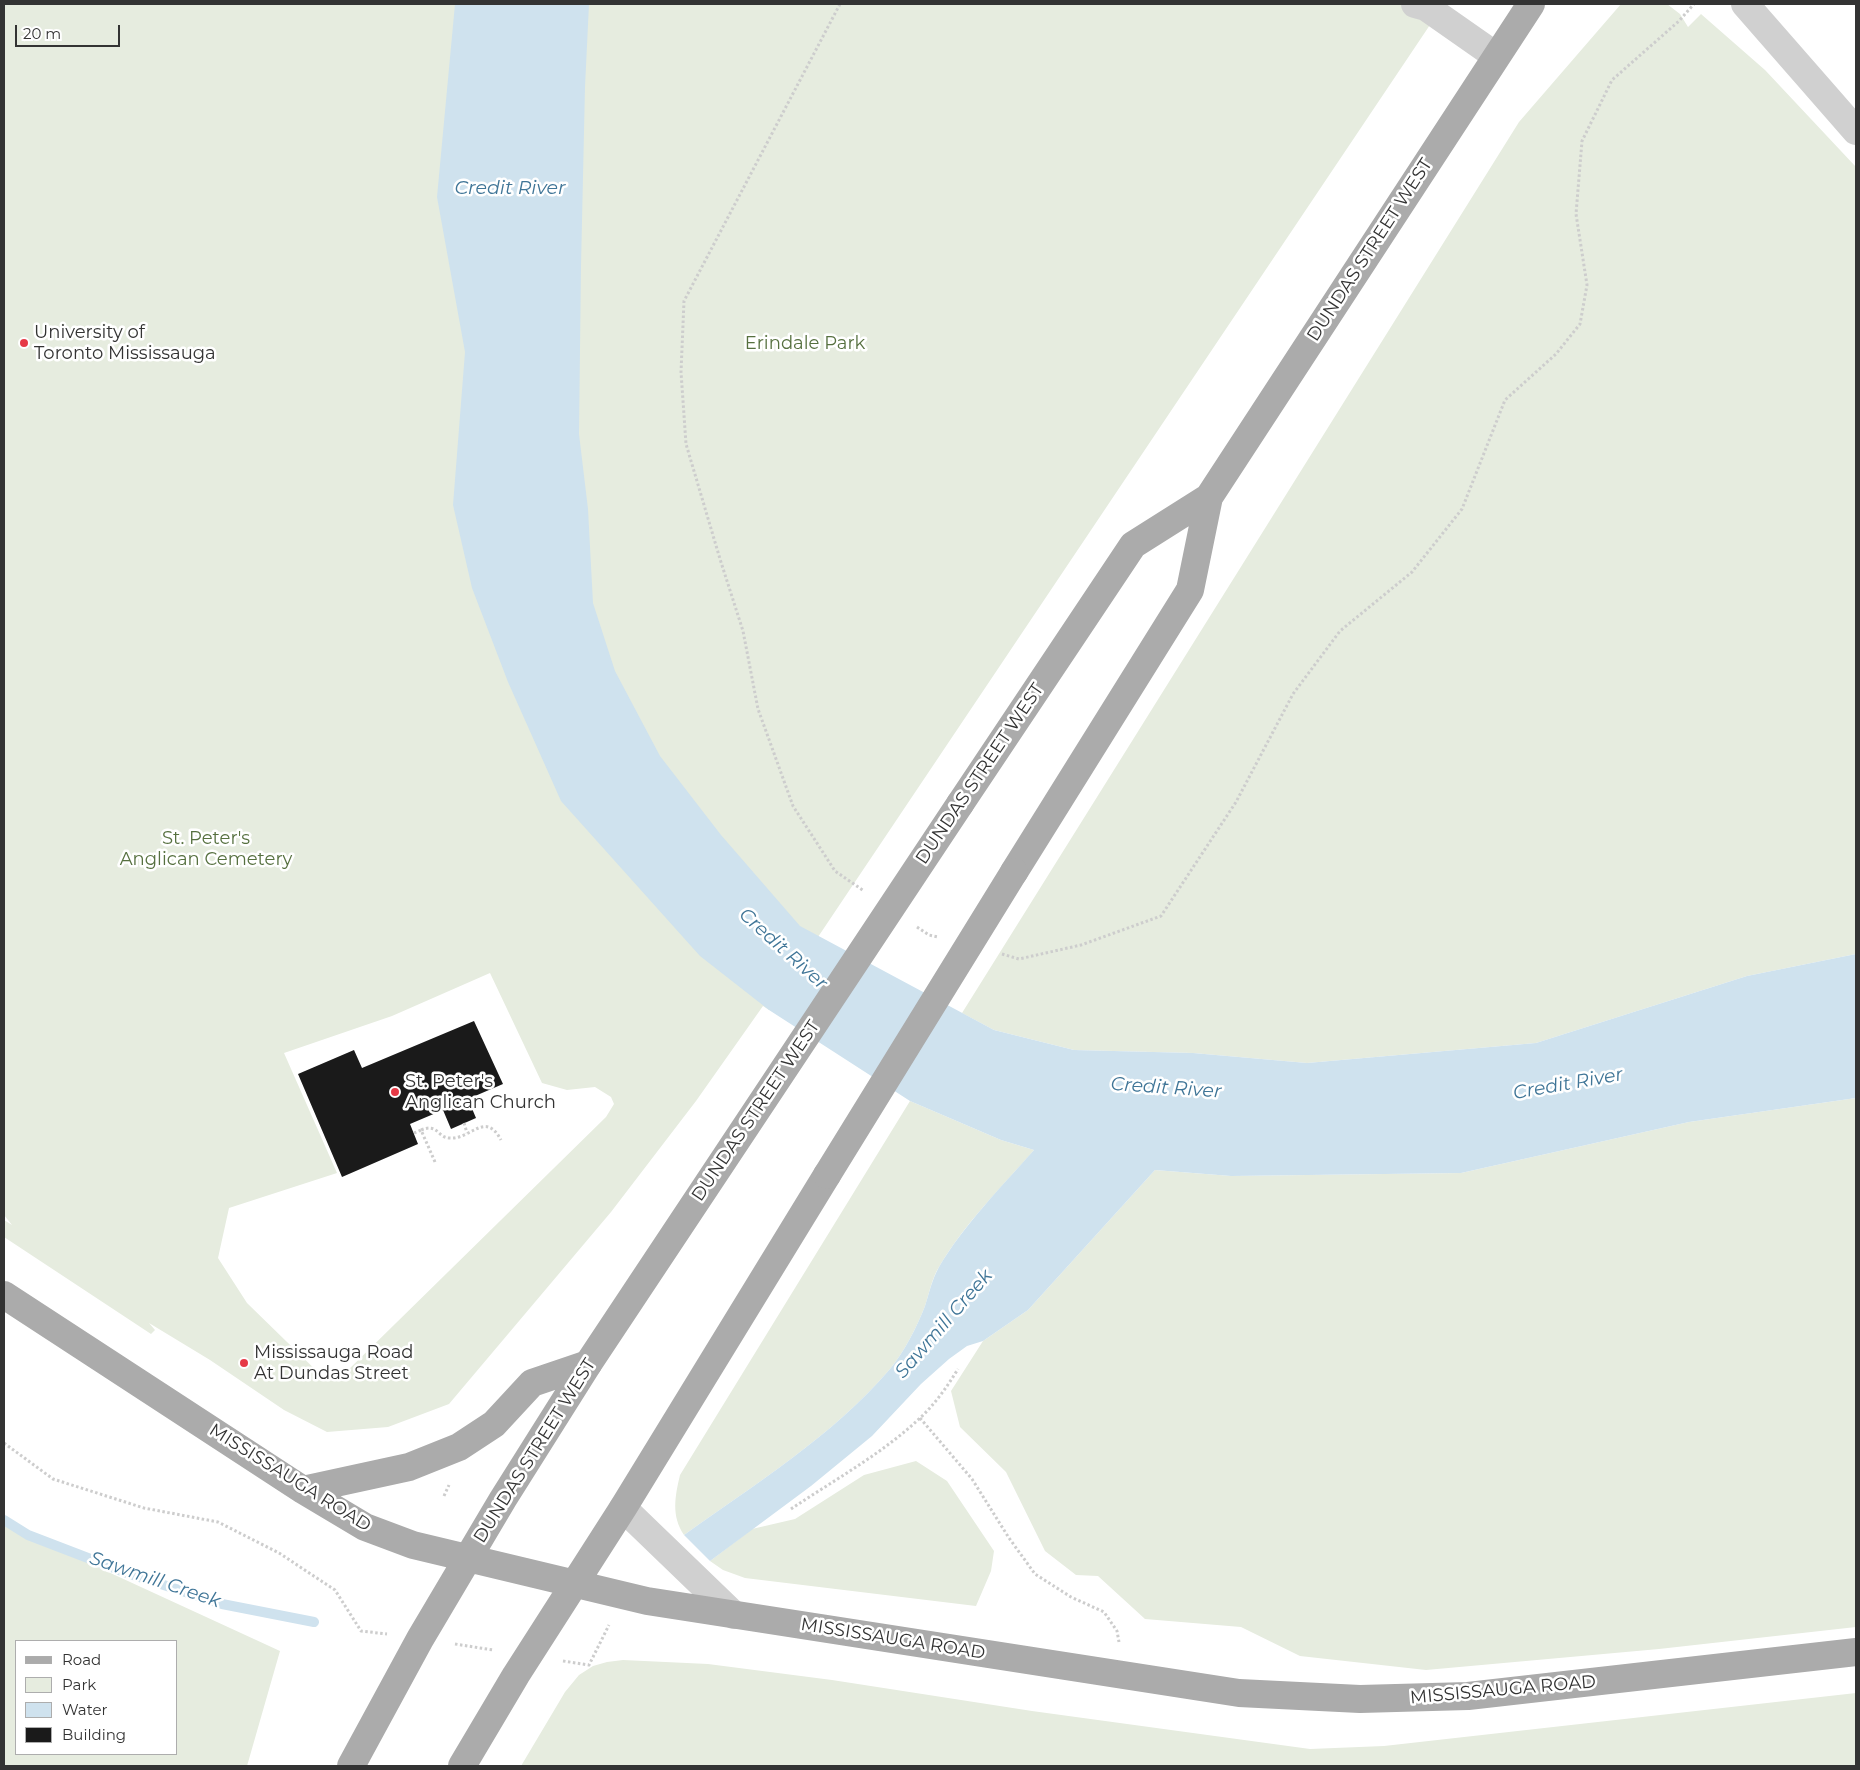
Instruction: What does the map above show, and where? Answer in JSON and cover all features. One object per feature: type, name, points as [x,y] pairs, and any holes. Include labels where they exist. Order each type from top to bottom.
[{"type":"main road","name":"DUNDAS STREET WEST","points":[[462,1766],[528,1656],[623,1508],[1014,872],[1190,590],[1209,497],[1531,4]]},
{"type":"main road","name":"DUNDAS STREET WEST","points":[[351,1766],[420,1639],[503,1499],[588,1364],[1132,545],[1209,497]]},
{"type":"main road","name":"MISSISSAUGA ROAD","points":[[4,1295],[303,1490],[365,1527],[414,1545],[647,1601],[1239,1693],[1360,1699],[1468,1696],[1856,1652]]},
{"type":"main road","points":[[303,1490],[410,1467],[459,1446],[494,1424],[532,1383],[588,1364]]},
{"type":"street","points":[[1415,4],[1426,7],[1496,56]]},
{"type":"street","points":[[1745,4],[1856,131]]},
{"type":"street","points":[[623,1508],[734,1615]]},
{"type":"path","points":[[684,301],[840,4]]},
{"type":"path","points":[[464,1123],[467,1132]]},
{"type":"path","points":[[414,1133],[428,1127],[435,1129],[446,1138],[454,1138],[487,1126],[492,1128],[501,1140]]},
{"type":"path","points":[[421,1130],[435,1162]]},
{"type":"path","points":[[791,1509],[885,1446],[920,1418],[942,1394],[958,1369]]},
{"type":"path","points":[[920,1418],[972,1479],[1009,1538],[1035,1574],[1070,1597],[1104,1612],[1116,1631],[1125,1674]]},
{"type":"path","points":[[4,1443],[53,1479],[144,1508],[218,1522],[279,1553],[335,1590],[361,1631],[589,1665]]},
{"type":"green space","points":[[4,4],[1444,4],[769,1010],[763,1006],[696,1101],[611,1212],[449,1404],[388,1427],[327,1432],[284,1410],[210,1360],[149,1323],[155,1330],[151,1334],[4,1237],[4,1220],[12,1225],[4,1215]],"holes":[[[490,973],[542,1083],[567,1090],[595,1087],[611,1097],[614,1104],[606,1117],[343,1375],[326,1380],[247,1303],[218,1258],[229,1208],[337,1173],[284,1053],[392,1016]]]},
{"type":"green space","points":[[1621,4],[1667,4],[1680,14],[1688,27],[1701,14],[1765,70],[1856,167],[1856,954],[1747,976],[1536,1043],[1307,1063],[1193,1053],[1074,1050],[994,1030],[962,1013],[1519,122]]},
{"type":"green space","points":[[1856,1098],[1856,1627],[1659,1649],[1426,1670],[1300,1656],[1241,1627],[1145,1619],[1098,1576],[1076,1575],[1045,1551],[1006,1472],[960,1427],[951,1391],[983,1341],[1028,1310],[1155,1170],[1231,1176],[1461,1173],[1689,1122]]},
{"type":"green space","points":[[910,1101],[1001,1140],[1034,1150],[984,1206],[949,1251],[934,1276],[925,1306],[914,1331],[890,1369],[844,1416],[818,1438],[684,1535],[677,1521],[675,1506],[680,1475]]},
{"type":"green space","points":[[916,1461],[947,1481],[994,1551],[991,1571],[976,1606],[745,1578],[723,1570],[710,1561],[752,1529],[795,1519],[864,1475]]},
{"type":"green space","points":[[4,1524],[280,1651],[247,1766],[4,1766]]},
{"type":"green space","points":[[623,1660],[708,1664],[832,1680],[1032,1711],[1310,1749],[1384,1746],[1856,1693],[1856,1766],[521,1766],[565,1692],[579,1675],[593,1666]]},
{"type":"water","name":"Credit River","points":[[455,4],[589,4],[585,87],[579,434],[588,509],[593,603],[615,671],[660,756],[721,835],[800,926],[994,1030],[1074,1050],[1193,1053],[1307,1063],[1536,1043],[1747,976],[1856,954],[1856,1098],[1689,1122],[1461,1173],[1231,1176],[1155,1170],[1028,1310],[983,1341],[967,1346],[949,1359],[921,1384],[872,1436],[811,1486],[710,1561],[684,1535],[818,1438],[868,1393],[890,1369],[914,1331],[925,1306],[934,1276],[959,1236],[1034,1150],[1001,1140],[910,1101],[769,1010],[700,956],[561,801],[508,682],[472,588],[453,505],[465,352],[437,197]]},
{"type":"building","name":"St. Peter's Anglican Church","points":[[474,1021],[503,1084],[468,1099],[476,1118],[451,1129],[443,1110],[410,1124],[418,1144],[342,1177],[298,1074],[354,1050],[362,1068]]},
{"type":"waterway","name":"Sawmill Creek","points":[[4,1520],[28,1535],[127,1573],[222,1604],[314,1622]]},
{"type":"place","name":"University of Toronto Mississauga","points":[[24,343]]},
{"type":"place","name":"St. Peter's Anglican Church","points":[[395,1092]]},
{"type":"place","name":"Mississauga Road At Dundas Street","points":[[244,1363]]},
{"type":"park label","name":"Erindale Park","points":[[805,344]]},
{"type":"park label","name":"St. Peter's Anglican Cemetery","points":[[206,850]]}]
